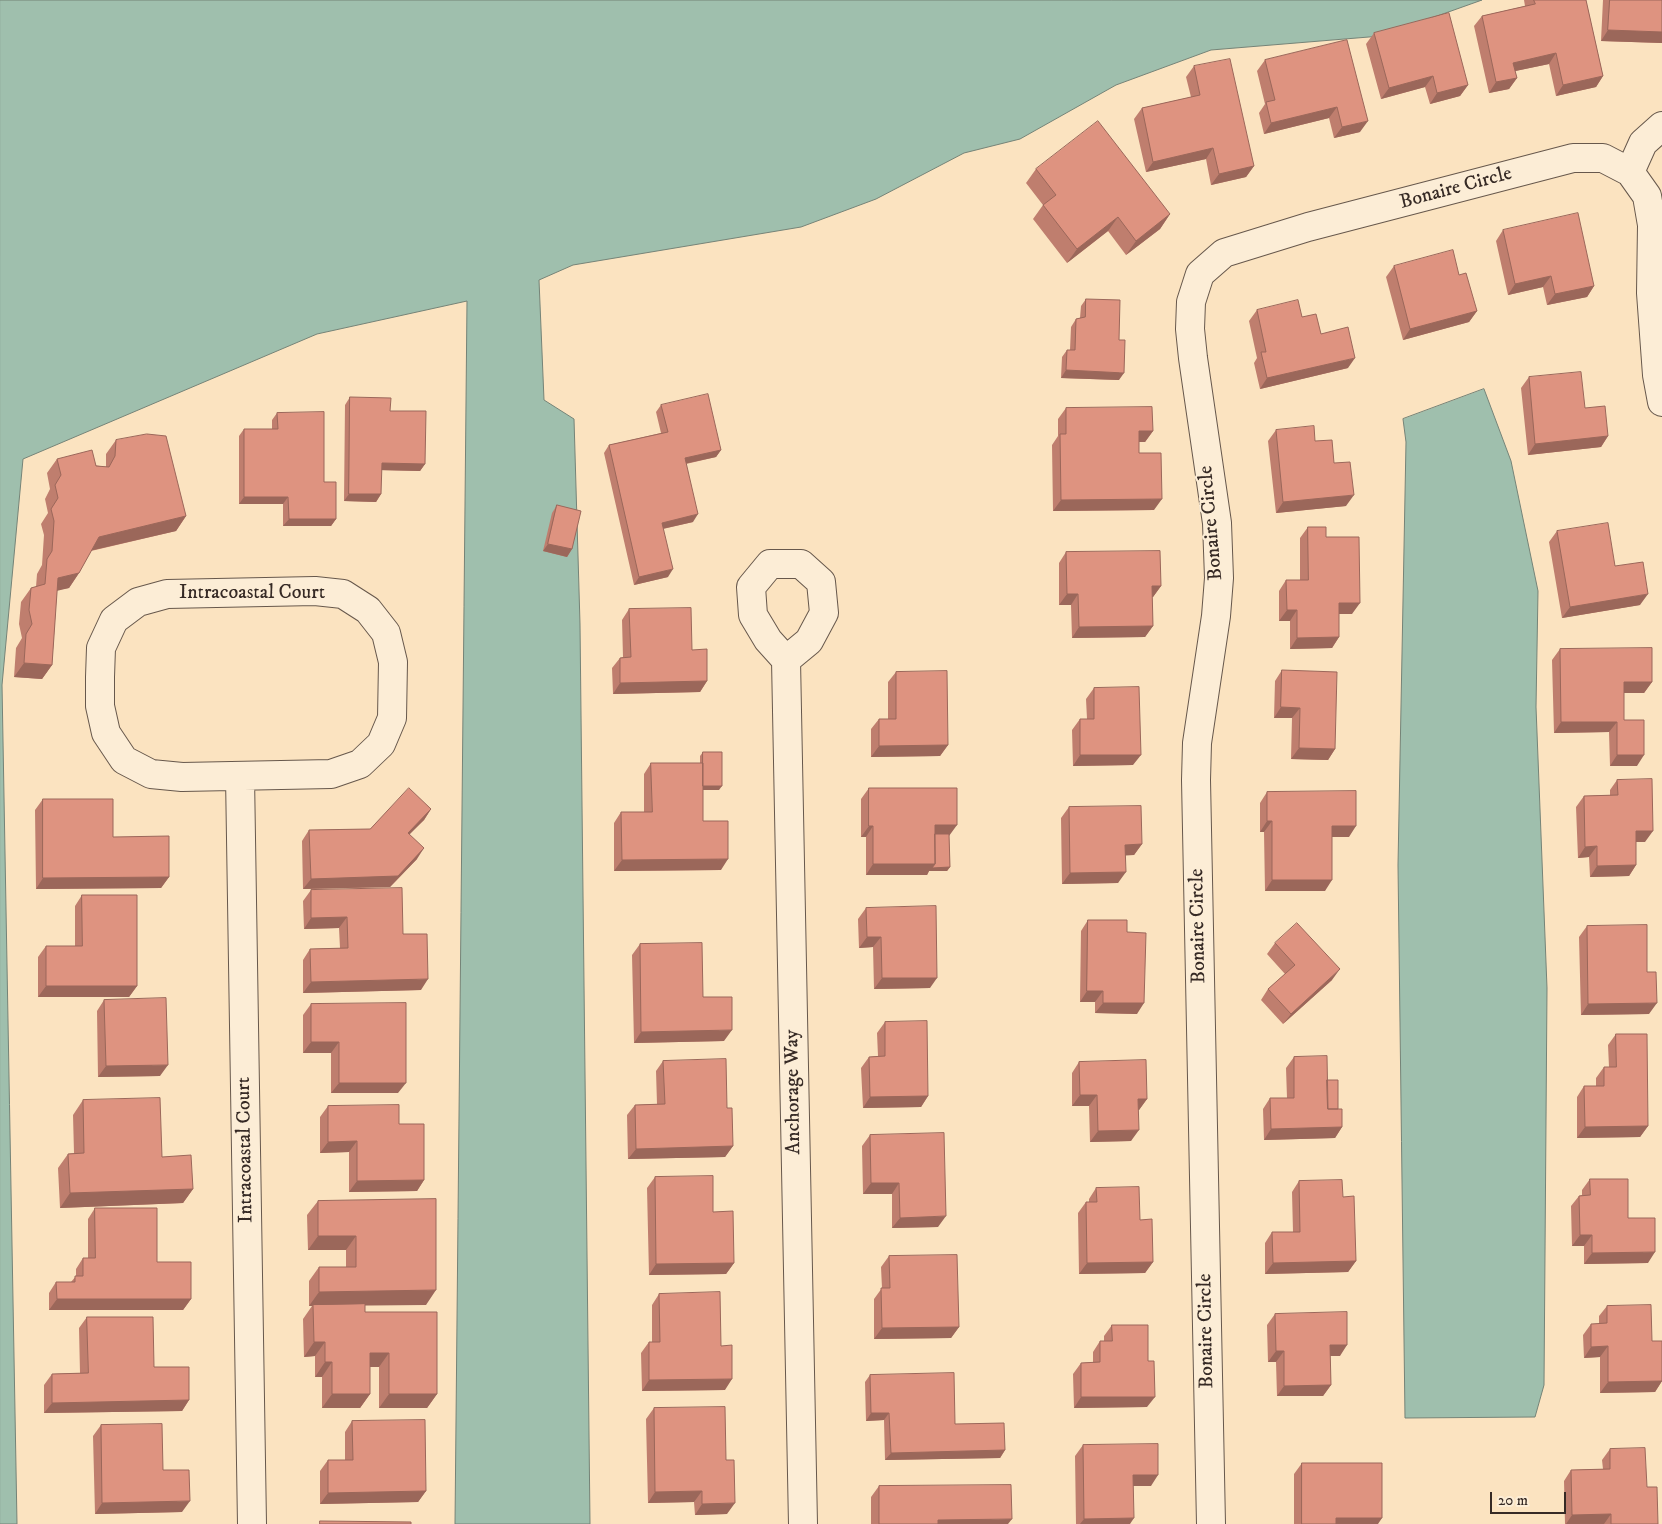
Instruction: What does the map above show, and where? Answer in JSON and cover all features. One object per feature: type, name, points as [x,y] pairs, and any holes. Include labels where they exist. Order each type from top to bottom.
[{"type":"street","points":[[1630,172],[1643,143],[1662,126]]},
{"type":"street","name":"Bonaire Circle","points":[[1210,1524],[1196,780],[1197,743],[1216,616],[1219,578],[1217,523],[1190,330],[1191,302],[1200,274],[1224,253],[1308,228],[1573,158],[1603,158],[1630,172],[1647,196],[1652,225],[1651,293],[1657,375],[1662,402]]},
{"type":"street","name":"Intracoastal Court","points":[[315,592],[343,594],[368,610],[386,632],[393,662],[392,718],[381,744],[360,764],[331,774],[240,776],[182,777],[151,774],[124,760],[106,733],[100,706],[102,648],[114,620],[138,602],[167,594],[315,592]]},
{"type":"street","name":"Anchorage Way","points":[[786,660],[803,1524]]},
{"type":"street","name":"Intracoastal Court","points":[[240,776],[252,1524]]},
{"type":"shaded area","points":[[0,0],[1482,0],[1381,36],[1211,50],[1116,85],[1020,139],[964,153],[876,199],[801,227],[573,265],[539,280],[544,400],[574,419],[580,624],[590,1524],[455,1524],[467,301],[317,334],[23,459],[2,685],[17,1524],[0,1524]]},
{"type":"shaded area","points":[[1484,389],[1511,461],[1538,591],[1536,707],[1547,988],[1544,1385],[1535,1417],[1405,1418],[1398,865],[1406,442],[1403,419]]},
{"type":"building","points":[[1534,0],[1586,0],[1603,76],[1563,85],[1556,53],[1513,63],[1517,78],[1496,82],[1482,16],[1535,4]]},
{"type":"building","points":[[1610,0],[1662,0],[1662,32],[1608,30]]},
{"type":"building","points":[[1449,13],[1468,85],[1437,93],[1433,76],[1389,88],[1374,33]]},
{"type":"building","points":[[1347,40],[1368,121],[1342,127],[1337,107],[1271,123],[1266,102],[1275,100],[1265,60]]},
{"type":"building","points":[[1230,59],[1254,166],[1219,174],[1213,148],[1153,162],[1142,108],[1200,95],[1194,66]]},
{"type":"building","points":[[1098,121],[1170,214],[1136,241],[1118,217],[1077,249],[1043,205],[1056,195],[1036,169]]},
{"type":"building","points":[[1578,213],[1594,286],[1555,294],[1551,276],[1515,284],[1503,230]]},
{"type":"building","points":[[1453,250],[1459,275],[1466,273],[1477,311],[1410,329],[1394,266]]},
{"type":"building","points":[[1086,299],[1120,300],[1119,340],[1125,340],[1124,373],[1066,370],[1067,350],[1075,350],[1076,319],[1085,317]]},
{"type":"building","points":[[1298,300],[1302,317],[1316,314],[1321,334],[1348,327],[1355,358],[1267,378],[1261,352],[1266,352],[1257,310]]},
{"type":"building","points":[[1581,372],[1585,408],[1605,406],[1608,436],[1535,444],[1529,377]]},
{"type":"building","points":[[708,394],[721,450],[685,458],[698,514],[662,523],[673,569],[639,577],[609,445],[668,432],[661,405]]},
{"type":"building","points":[[350,397],[391,398],[390,411],[426,411],[425,464],[382,463],[381,494],[349,494]]},
{"type":"building","points":[[1152,407],[1153,431],[1139,431],[1139,453],[1161,453],[1162,499],[1061,500],[1060,434],[1066,434],[1066,408]]},
{"type":"building","points":[[324,412],[324,482],[336,482],[336,519],[289,519],[288,497],[244,497],[244,429],[278,429],[277,413]]},
{"type":"building","points":[[1314,426],[1315,441],[1332,440],[1334,463],[1350,462],[1354,495],[1283,502],[1276,430]]},
{"type":"building","points":[[147,434],[166,436],[186,516],[99,537],[79,573],[58,578],[52,665],[24,663],[26,634],[32,624],[29,610],[31,588],[45,584],[47,559],[52,551],[54,521],[51,509],[58,498],[55,485],[61,475],[57,459],[92,450],[96,466],[109,467],[115,456],[116,440]]},
{"type":"building","points":[[557,505],[581,511],[572,549],[548,544]]},
{"type":"building","points":[[1608,523],[1615,566],[1643,562],[1648,594],[1570,607],[1557,531]]},
{"type":"building","points":[[1308,527],[1326,527],[1326,537],[1359,537],[1360,603],[1339,603],[1339,637],[1297,638],[1297,610],[1287,610],[1286,580],[1308,580]]},
{"type":"building","points":[[1160,551],[1161,586],[1152,586],[1153,626],[1079,627],[1078,594],[1067,594],[1066,552]]},
{"type":"building","points":[[691,608],[692,650],[707,649],[707,681],[620,683],[620,658],[631,657],[629,609]]},
{"type":"building","points":[[1652,648],[1652,682],[1624,682],[1624,720],[1644,720],[1644,755],[1617,755],[1617,722],[1561,722],[1560,649]]},
{"type":"building","points":[[1282,670],[1337,672],[1335,749],[1299,748],[1300,708],[1281,707]]},
{"type":"building","points":[[947,671],[948,745],[879,746],[879,719],[896,719],[896,672]]},
{"type":"building","points":[[1139,687],[1141,755],[1080,755],[1080,719],[1094,719],[1094,688]]},
{"type":"building","points":[[703,752],[722,752],[722,786],[703,786]]},
{"type":"building","points":[[651,763],[703,763],[703,821],[728,821],[728,859],[622,860],[621,812],[652,812]]},
{"type":"building","points":[[1652,779],[1653,831],[1636,831],[1636,865],[1597,866],[1597,846],[1585,847],[1584,796],[1618,795],[1617,780]]},
{"type":"building","points":[[409,788],[431,809],[408,833],[424,848],[398,876],[311,879],[309,830],[370,829]]},
{"type":"building","points":[[869,788],[957,788],[957,825],[935,825],[935,864],[873,864],[873,826],[869,826]]},
{"type":"building","points":[[1356,791],[1356,826],[1332,826],[1332,880],[1272,880],[1272,821],[1267,821],[1267,792]]},
{"type":"building","points":[[43,799],[113,799],[113,837],[169,836],[169,877],[43,878]]},
{"type":"building","points":[[1141,806],[1142,844],[1125,845],[1126,872],[1070,873],[1069,807]]},
{"type":"building","points":[[935,834],[949,834],[950,867],[932,868],[935,864]]},
{"type":"building","points":[[402,888],[403,934],[427,934],[428,979],[311,982],[310,949],[348,948],[347,917],[311,918],[311,890]]},
{"type":"building","points":[[82,895],[137,895],[137,986],[46,986],[46,946],[82,946]]},
{"type":"building","points":[[936,906],[937,978],[882,978],[881,937],[867,937],[866,908]]},
{"type":"building","points":[[1088,920],[1127,920],[1127,932],[1146,933],[1144,1003],[1103,1003],[1103,991],[1087,991]]},
{"type":"building","points":[[1297,923],[1340,969],[1291,1014],[1268,989],[1295,965],[1275,943]]},
{"type":"building","points":[[1647,925],[1647,972],[1656,972],[1657,1003],[1588,1004],[1587,926]]},
{"type":"building","points":[[702,943],[703,997],[732,997],[732,1030],[641,1032],[640,944]]},
{"type":"building","points":[[166,998],[168,1065],[106,1066],[104,1000]]},
{"type":"building","points":[[406,1003],[406,1083],[339,1083],[339,1042],[311,1042],[311,1004]]},
{"type":"building","points":[[927,1021],[928,1096],[870,1097],[869,1057],[885,1056],[885,1022]]},
{"type":"building","points":[[1616,1034],[1647,1034],[1648,1126],[1585,1127],[1584,1086],[1604,1086],[1604,1067],[1616,1067]]},
{"type":"building","points":[[1327,1056],[1328,1109],[1342,1109],[1342,1127],[1271,1129],[1270,1098],[1294,1098],[1294,1057]]},
{"type":"building","points":[[726,1059],[727,1108],[732,1108],[733,1146],[636,1149],[635,1105],[665,1104],[663,1061]]},
{"type":"building","points":[[1146,1060],[1147,1099],[1138,1099],[1139,1130],[1098,1131],[1097,1095],[1080,1095],[1079,1062]]},
{"type":"building","points":[[1327,1080],[1338,1080],[1338,1109],[1328,1109]]},
{"type":"building","points":[[160,1098],[162,1157],[191,1155],[193,1189],[70,1193],[68,1154],[84,1153],[83,1100]]},
{"type":"building","points":[[399,1105],[399,1124],[424,1124],[424,1180],[357,1181],[357,1141],[328,1142],[328,1106]]},
{"type":"building","points":[[944,1133],[946,1216],[900,1218],[899,1183],[871,1183],[870,1135]]},
{"type":"building","points":[[713,1176],[713,1212],[733,1211],[734,1263],[656,1264],[655,1177]]},
{"type":"building","points":[[1590,1179],[1628,1179],[1628,1218],[1655,1218],[1655,1252],[1592,1253],[1592,1235],[1580,1235],[1579,1196],[1590,1195]]},
{"type":"building","points":[[1342,1180],[1343,1197],[1354,1196],[1356,1261],[1273,1263],[1272,1232],[1300,1232],[1299,1181]]},
{"type":"building","points":[[1139,1187],[1140,1220],[1152,1219],[1153,1262],[1087,1263],[1086,1202],[1097,1202],[1096,1188]]},
{"type":"building","points":[[436,1199],[436,1290],[319,1292],[319,1267],[356,1267],[356,1236],[318,1236],[318,1201]]},
{"type":"building","points":[[95,1208],[157,1208],[157,1262],[191,1262],[191,1299],[57,1299],[56,1282],[75,1282],[75,1276],[83,1276],[83,1258],[95,1258]]},
{"type":"building","points":[[957,1255],[959,1327],[882,1328],[881,1288],[890,1288],[889,1256]]},
{"type":"building","points":[[720,1292],[721,1346],[732,1345],[732,1379],[649,1380],[649,1342],[660,1342],[659,1294]]},
{"type":"building","points":[[365,1304],[365,1312],[437,1312],[437,1394],[389,1394],[389,1353],[370,1353],[370,1394],[332,1394],[332,1362],[325,1362],[325,1342],[314,1342],[313,1305]]},
{"type":"building","points":[[1651,1305],[1652,1341],[1662,1341],[1662,1381],[1608,1382],[1608,1346],[1591,1347],[1591,1324],[1607,1323],[1607,1306]]},
{"type":"building","points":[[1347,1312],[1347,1345],[1330,1345],[1331,1385],[1284,1386],[1284,1351],[1276,1351],[1275,1314]]},
{"type":"building","points":[[87,1317],[153,1317],[154,1367],[189,1367],[189,1400],[52,1403],[52,1374],[88,1373]]},
{"type":"building","points":[[1112,1325],[1148,1325],[1148,1361],[1154,1361],[1155,1397],[1081,1397],[1081,1363],[1100,1362],[1100,1341],[1112,1341]]},
{"type":"building","points":[[954,1373],[955,1424],[1004,1423],[1005,1450],[891,1453],[889,1413],[871,1413],[870,1375]]},
{"type":"building","points":[[725,1407],[726,1460],[734,1460],[735,1503],[702,1504],[702,1491],[655,1492],[654,1408]]},
{"type":"building","points":[[425,1420],[426,1491],[328,1493],[328,1460],[353,1460],[352,1421]]},
{"type":"building","points":[[162,1424],[163,1470],[189,1470],[190,1501],[102,1503],[101,1425]]},
{"type":"building","points":[[1158,1444],[1158,1475],[1133,1475],[1134,1518],[1084,1519],[1083,1445]]},
{"type":"building","points":[[1645,1448],[1647,1487],[1657,1487],[1658,1524],[1611,1524],[1611,1514],[1572,1515],[1571,1470],[1610,1469],[1610,1449]]},
{"type":"building","points":[[1302,1463],[1382,1463],[1382,1518],[1336,1518],[1336,1524],[1302,1524]]},
{"type":"building","points":[[1011,1485],[1012,1519],[938,1520],[938,1524],[879,1524],[879,1486]]},
{"type":"building","points":[[320,1521],[411,1522],[411,1524],[320,1524]]}]
